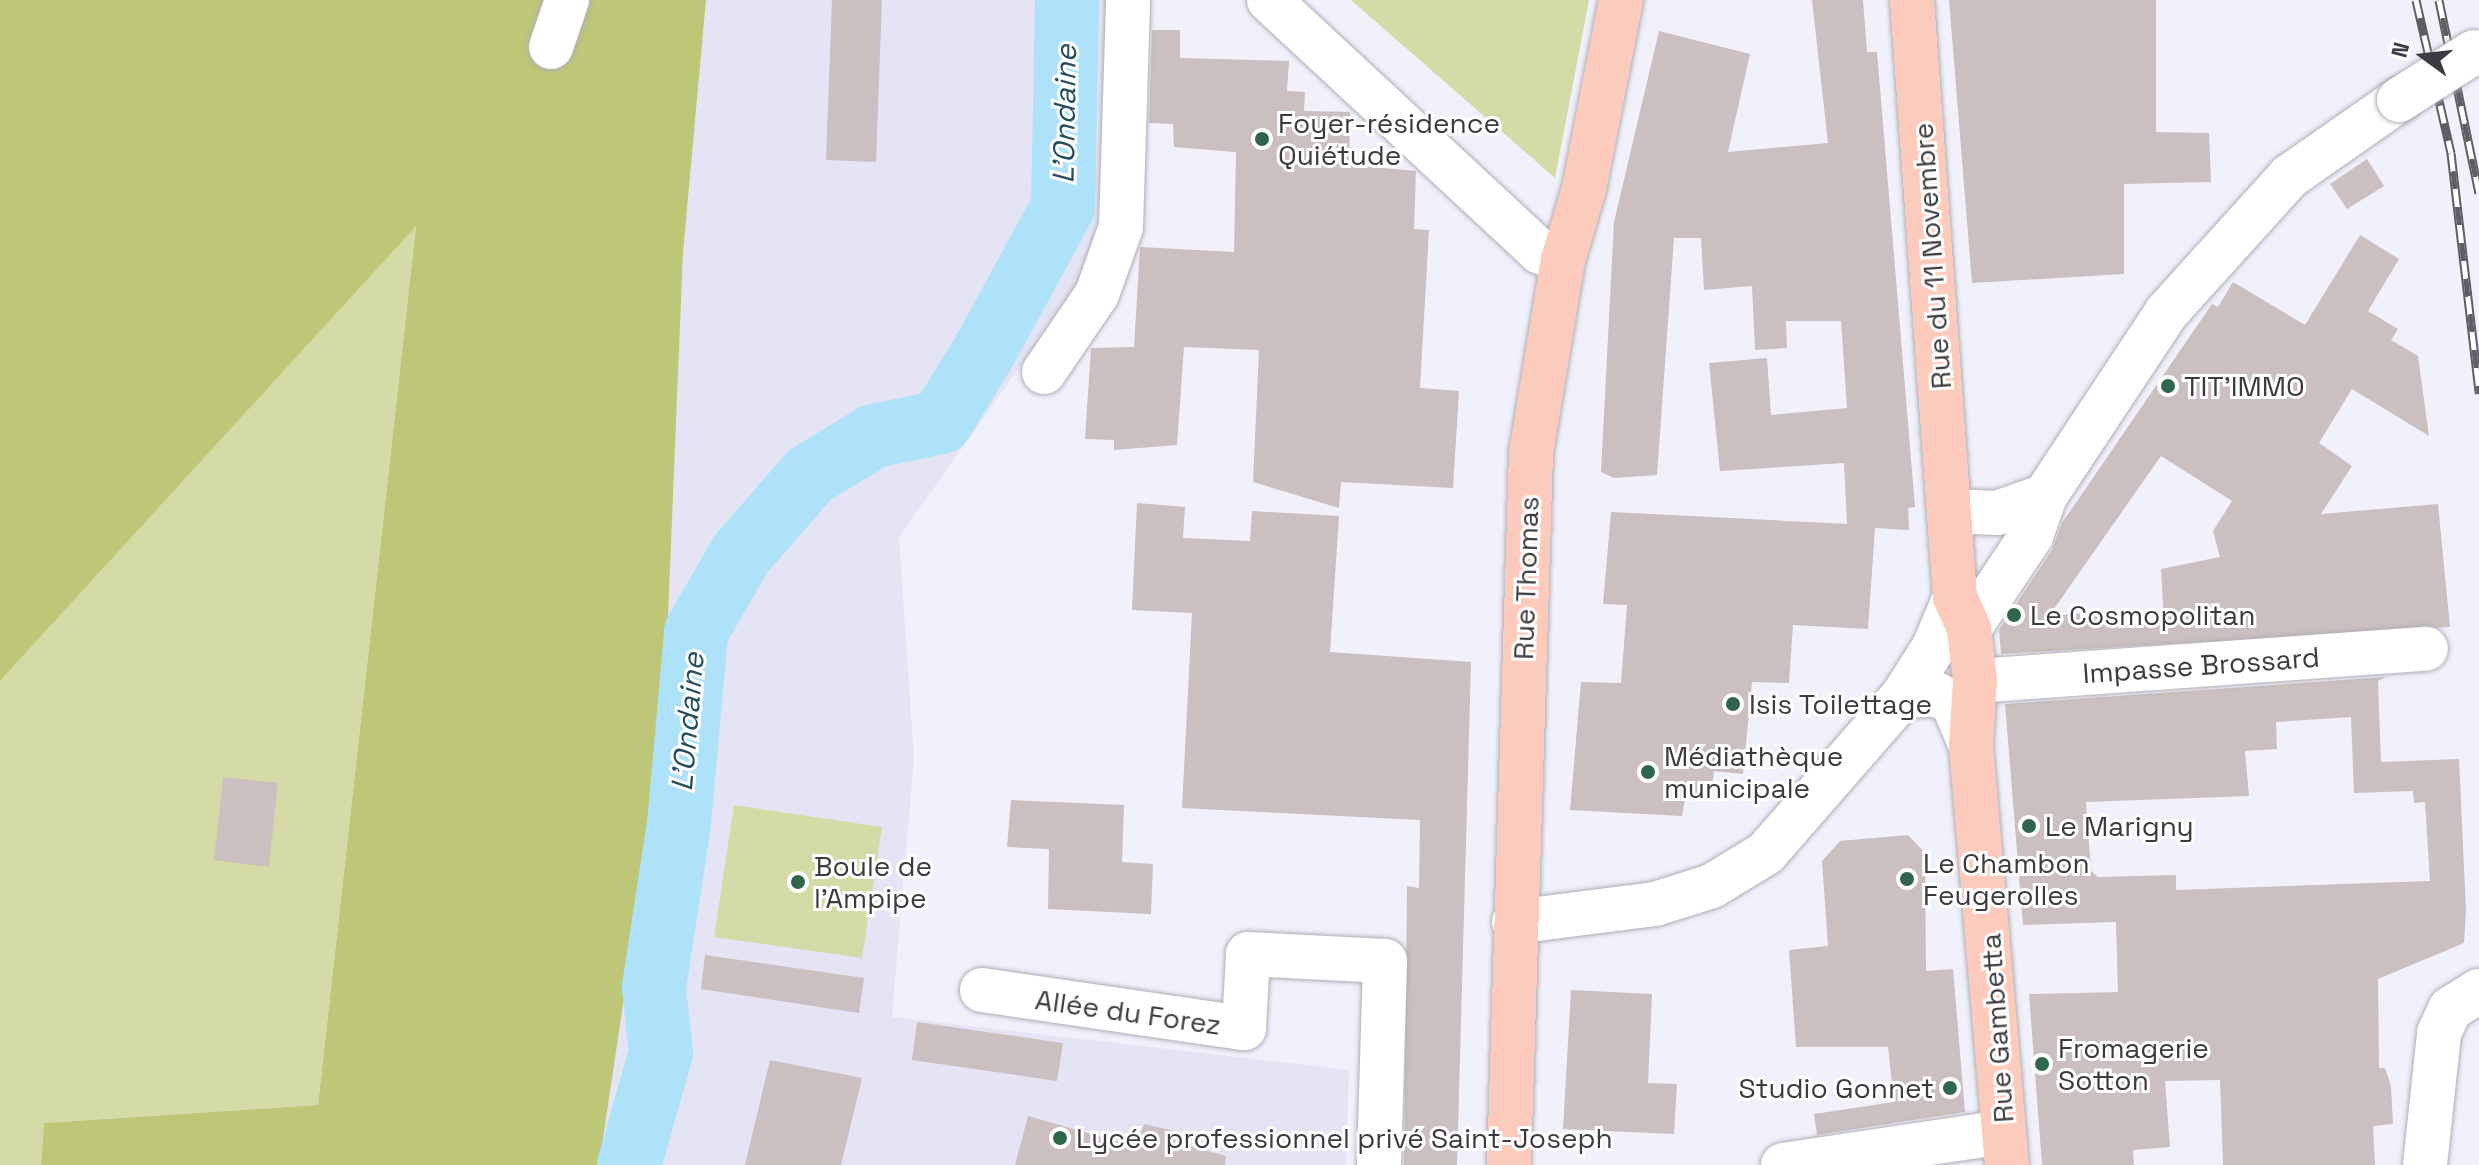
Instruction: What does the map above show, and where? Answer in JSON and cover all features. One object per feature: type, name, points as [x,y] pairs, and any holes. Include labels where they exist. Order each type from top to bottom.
[{"type":"main road","name":"Rue Thomas","points":[[1509,1165],[1514,922],[1531,453],[1563,260],[1584,189],[1621,0]]},
{"type":"main road","name":"Rue du 11 Novembre","points":[[1912,0],[1951,511]]},
{"type":"main road","name":"Rue Gambetta","points":[[1951,511],[1962,613],[1975,681],[1971,746],[2006,1148]]},
{"type":"street","points":[[551,47],[567,0]]},
{"type":"street","points":[[1044,372],[1097,294],[1121,227],[1128,0]]},
{"type":"street","points":[[1269,0],[1540,252],[1563,260]]},
{"type":"street","points":[[1514,922],[1655,904],[1712,886],[1791,832],[1903,696],[1934,647],[2031,536],[2045,496],[2166,313],[2233,235],[2290,176],[2477,50]]},
{"type":"street","points":[[1951,511],[1997,513],[2045,496]]},
{"type":"street","name":"Impasse Brossard","points":[[1975,681],[2426,649]]},
{"type":"street","points":[[1903,696],[1936,694],[1953,703],[1971,746]]},
{"type":"street","name":"Allée du Forez","points":[[982,990],[1244,1028],[1248,954],[1385,961],[1379,1165]]},
{"type":"street","points":[[2425,1165],[2439,1033],[2450,1009],[2479,991]]},
{"type":"street","points":[[1783,1165],[2006,1148]]},
{"type":"shaded area","points":[[706,0],[1120,0],[1110,155],[1087,272],[899,537],[914,757],[892,1017],[1349,1070],[1346,1165],[599,1165],[663,739],[683,253]]},
{"type":"green space","points":[[0,0],[706,0],[683,253],[663,739],[599,1165],[41,1165],[44,1123],[318,1105],[416,226],[0,681]]},
{"type":"green space","points":[[1351,0],[1589,0],[1555,178]]},
{"type":"green space","points":[[416,225],[318,1105],[44,1123],[41,1165],[0,1165],[0,681]]},
{"type":"green space","name":"Boule de l'Ampipe","points":[[734,805],[882,827],[862,958],[714,937]]},
{"type":"building","points":[[832,0],[882,0],[876,162],[826,160]]},
{"type":"building","points":[[1812,0],[1863,0],[1867,52],[1877,52],[1915,507],[1908,508],[1909,530],[1875,528],[1868,629],[1793,625],[1789,683],[1752,682],[1743,774],[1714,771],[1711,796],[1686,794],[1682,816],[1570,810],[1581,682],[1621,683],[1627,605],[1603,604],[1611,512],[1847,524],[1844,463],[1720,471],[1709,363],[1767,358],[1771,415],[1847,408],[1841,321],[1786,321],[1787,348],[1755,350],[1752,286],[1704,290],[1701,238],[1674,238],[1657,475],[1614,478],[1601,472],[1614,222],[1659,31],[1750,54],[1728,152],[1828,143]]},
{"type":"building","points":[[1949,0],[2156,0],[2156,132],[2209,133],[2211,182],[2124,184],[2124,274],[1972,283]]},
{"type":"building","points":[[1152,30],[1180,30],[1180,58],[1289,61],[1287,91],[1305,92],[1304,111],[1350,112],[1349,165],[1416,171],[1414,229],[1429,230],[1420,388],[1459,391],[1453,488],[1341,482],[1339,508],[1253,482],[1259,350],[1184,347],[1177,445],[1114,450],[1114,440],[1085,439],[1091,348],[1134,347],[1140,247],[1234,252],[1236,152],[1174,147],[1173,124],[1149,123]]},
{"type":"building","points":[[2367,159],[2384,186],[2347,209],[2330,184]]},
{"type":"building","points":[[2360,235],[2399,259],[2368,311],[2398,329],[2391,340],[2418,356],[2429,436],[2352,389],[2319,443],[2352,466],[2321,514],[2438,504],[2450,627],[2001,654],[1999,630],[2052,550],[2062,523],[2212,304],[2218,307],[2233,282],[2305,325]],"holes":[[[2161,456],[2232,501],[2213,531],[2220,557],[2161,569],[2164,623],[2110,625],[2109,611],[2049,616]]]},
{"type":"building","points":[[1137,503],[1185,507],[1183,538],[1250,541],[1252,511],[1339,516],[1330,652],[1471,662],[1457,1165],[1404,1165],[1407,886],[1419,888],[1420,820],[1182,808],[1192,613],[1132,610]]},
{"type":"building","points":[[2386,677],[2378,681],[2381,762],[2459,759],[2466,910],[2464,943],[2378,979],[2379,1068],[2385,1068],[2391,1086],[2393,1124],[2373,1126],[2375,1165],[2223,1165],[2220,1080],[2165,1081],[2170,1147],[2133,1150],[2134,1165],[2042,1165],[2029,994],[2118,992],[2116,922],[2023,925],[2005,704]],"holes":[[[2351,717],[2354,793],[2413,791],[2414,803],[2425,802],[2430,881],[2176,890],[2176,875],[2098,877],[2091,871],[2086,802],[2249,796],[2245,751],[2277,749],[2276,722]]]},
{"type":"building","points":[[223,777],[278,783],[269,867],[214,860]]},
{"type":"building","points":[[1011,800],[1124,805],[1122,862],[1153,864],[1151,914],[1048,909],[1049,849],[1007,847]]},
{"type":"building","points":[[1908,835],[1925,853],[1926,971],[1953,969],[1965,1112],[1817,1135],[1814,1114],[1894,1102],[1888,1047],[1796,1047],[1789,950],[1828,946],[1822,861],[1840,841]]},
{"type":"building","points":[[705,955],[864,978],[859,1013],[701,989]]},
{"type":"building","points":[[1571,990],[1652,994],[1648,1083],[1677,1084],[1674,1134],[1563,1129]]},
{"type":"building","points":[[917,1022],[1063,1043],[1057,1081],[912,1060]]},
{"type":"building","points":[[770,1060],[862,1078],[841,1165],[745,1165]]},
{"type":"building","name":"Lycée professionnel privé Saint-Joseph","points":[[1028,1116],[1136,1147],[1144,1124],[1178,1132],[1175,1142],[1226,1156],[1225,1165],[1015,1165]]},
{"type":"waterway","name":"L'Ondaine","points":[[629,1165],[661,1053],[654,987],[679,824],[696,632],[741,554],[810,475],[874,436],[941,422],[985,350],[1063,207],[1067,0]]},
{"type":"railway","points":[[2416,0],[2451,153],[2479,393]]},
{"type":"railway","points":[[2439,0],[2479,193]]},
{"type":"place","name":"Foyer-résidence Quiétude","points":[[1262,139]]},
{"type":"place","name":"TIT'IMMO","points":[[2168,386]]},
{"type":"place","name":"Le Cosmopolitan","points":[[2014,615]]},
{"type":"place","name":"Isis Toilettage","points":[[1733,704]]},
{"type":"place","name":"Médiathèque municipale","points":[[1648,772]]},
{"type":"place","name":"Le Marigny","points":[[2029,826]]},
{"type":"place","name":"Le Chambon Feugerolles","points":[[1907,879]]},
{"type":"place","name":"Boule de l'Ampipe","points":[[798,882]]},
{"type":"place","name":"Fromagerie Sotton","points":[[2042,1064]]},
{"type":"place","name":"Studio Gonnet","points":[[1950,1088]]},
{"type":"place","name":"Lycée professionnel privé Saint-Joseph","points":[[1060,1138]]}]
